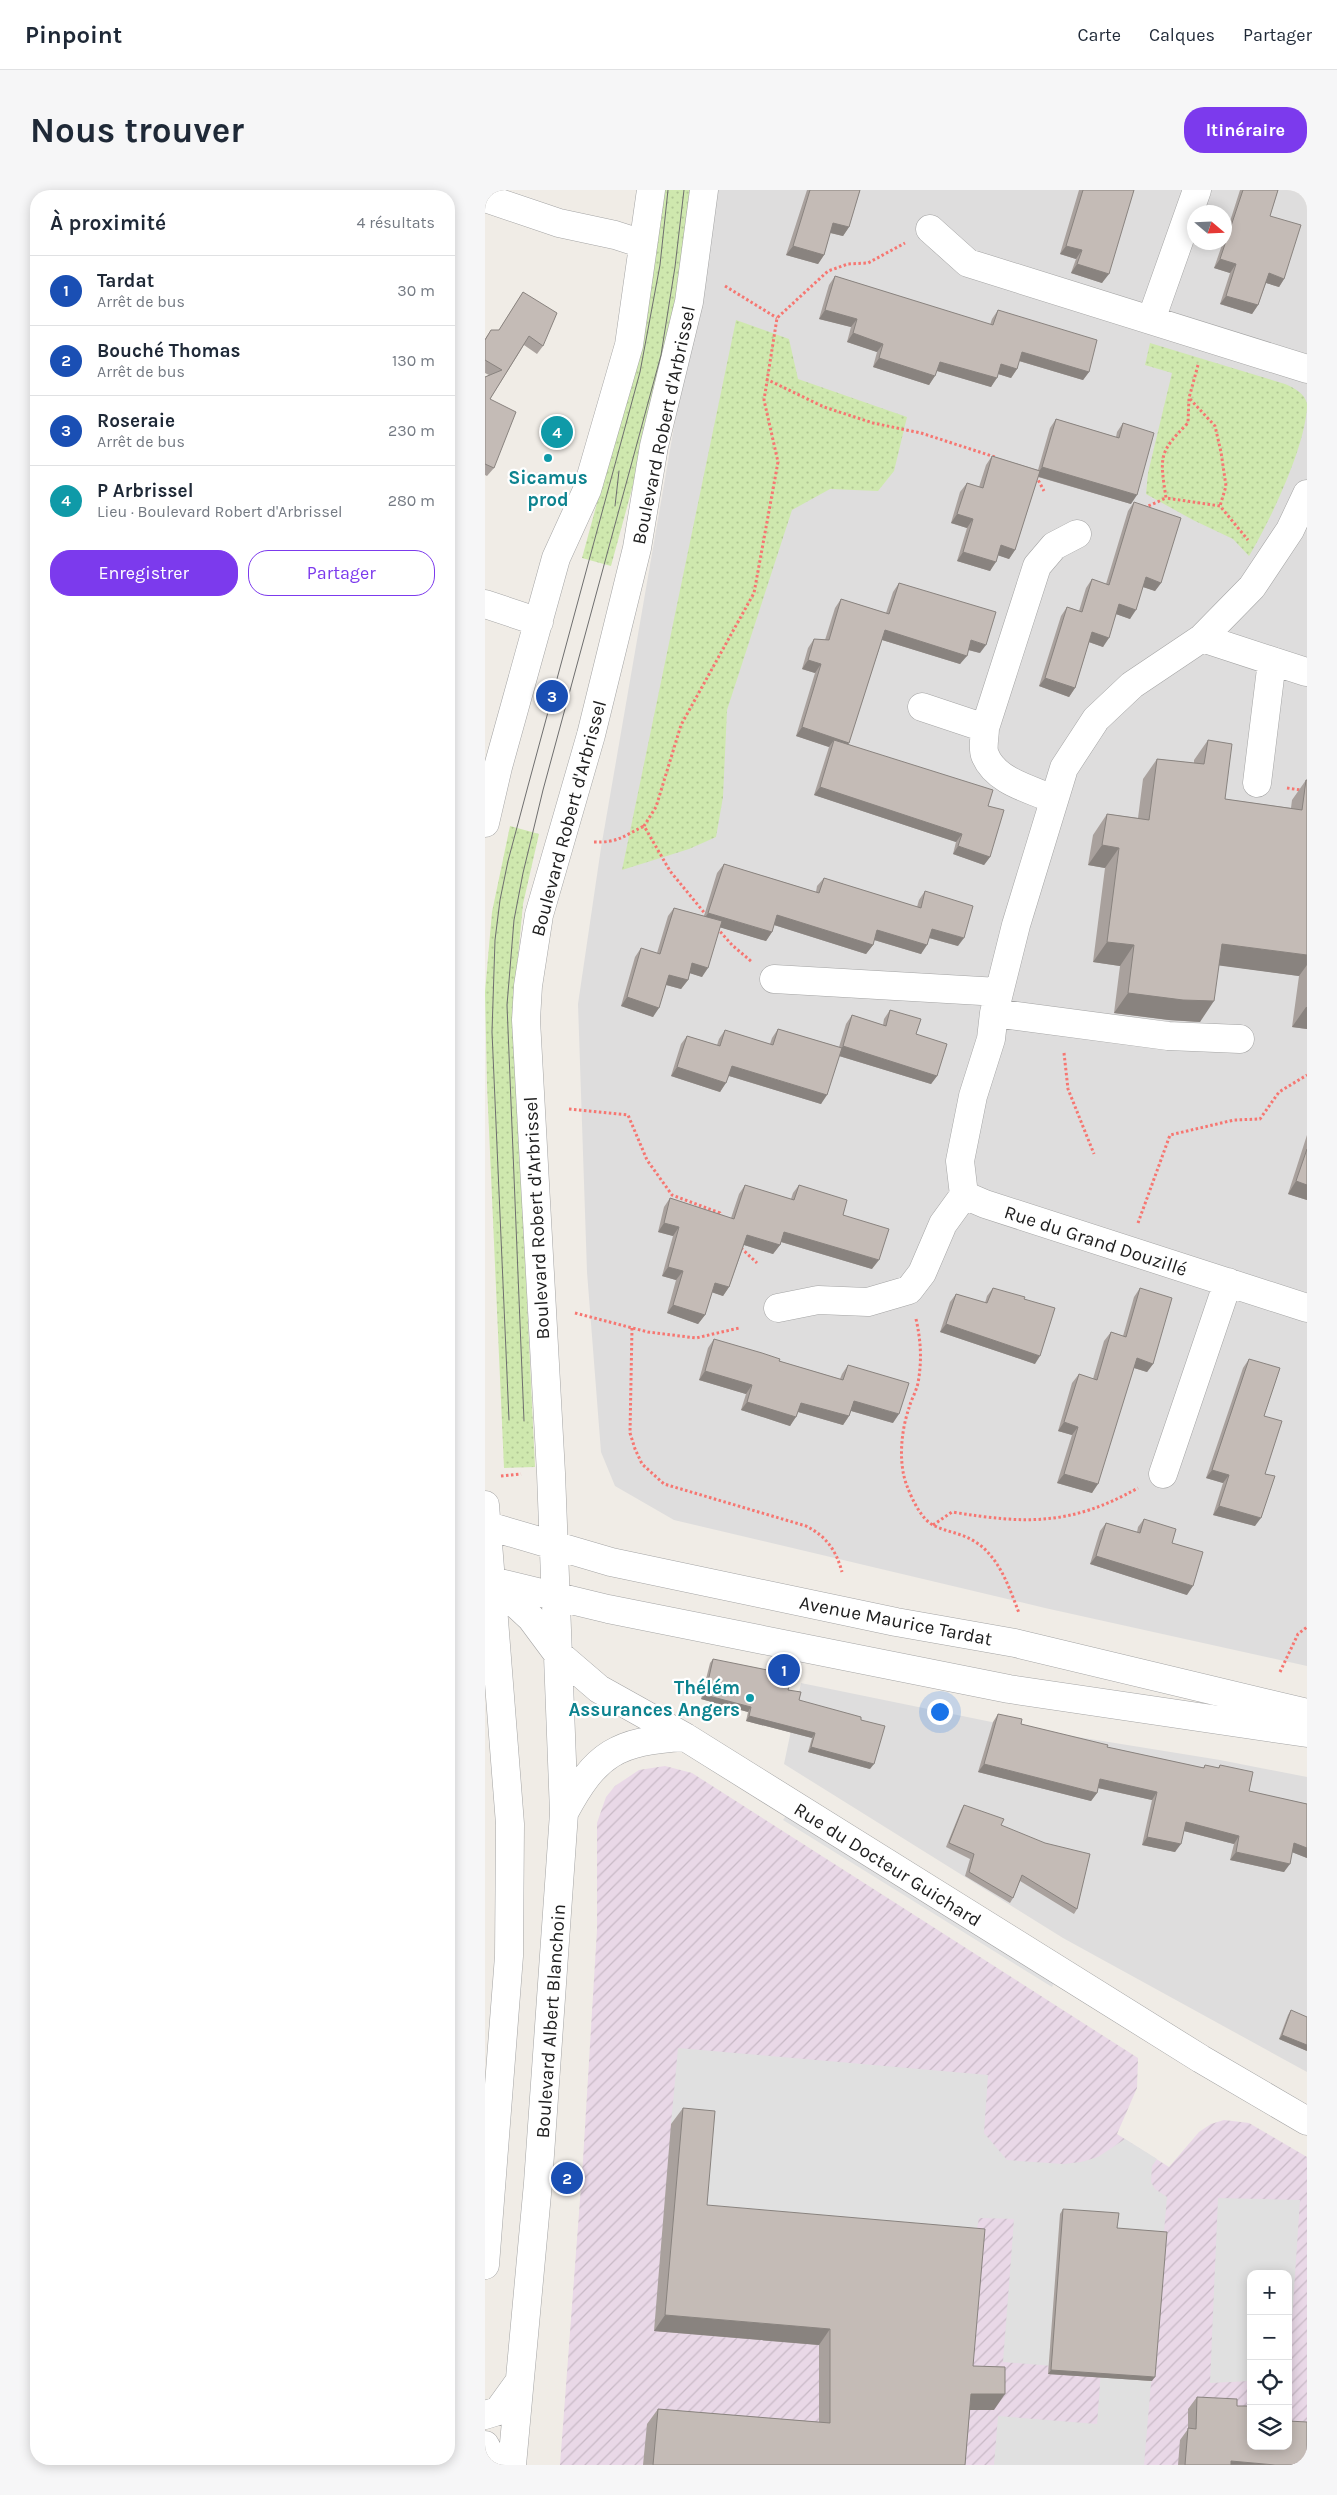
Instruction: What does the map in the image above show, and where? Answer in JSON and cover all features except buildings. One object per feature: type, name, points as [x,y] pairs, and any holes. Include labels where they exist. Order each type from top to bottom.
[{"type":"street","points":[[485,823],[556,558],[587,490],[629,345],[651,190]]},
{"type":"street","name":"Boulevard Robert d'Arbrissel","points":[[555,1587],[527,1039],[529,986],[539,915],[591,735],[637,548],[654,446],[689,302],[704,190]]},
{"type":"street","points":[[1151,320],[1197,190]]},
{"type":"street","points":[[493,201],[559,223],[615,235],[643,244]]},
{"type":"street","points":[[931,229],[968,263],[1307,369]]},
{"type":"street","points":[[778,1308],[819,1300],[868,1302],[909,1290],[922,1273],[943,1224],[964,1195],[960,1161],[973,1096],[991,1040],[997,1003],[1053,799],[1064,768],[1096,719],[1132,685],[1203,638],[1252,587],[1290,530],[1307,494]]},
{"type":"street","points":[[1053,799],[1014,783],[996,771],[985,754],[985,728],[1037,566],[1054,546],[1077,534]]},
{"type":"street","points":[[485,604],[539,622]]},
{"type":"street","points":[[1203,638],[1306,672]]},
{"type":"street","points":[[1257,783],[1272,661]]},
{"type":"street","points":[[922,706],[985,728]]},
{"type":"street","points":[[774,979],[997,1003],[1060,1022],[1168,1036],[1240,1039]]},
{"type":"street","name":"Rue du Grand Douzillé","points":[[964,1195],[985,1204],[1307,1308]]},
{"type":"street","points":[[1163,1474],[1228,1282]]},
{"type":"street","points":[[485,2265],[509,1956],[510,1824],[488,1580],[486,1519]]},
{"type":"street","name":"Avenue Maurice Tardat","points":[[486,1519],[554,1546],[611,1562],[1015,1644],[1307,1713]]},
{"type":"street","points":[[488,1580],[555,1587],[1009,1689],[1307,1733]]},
{"type":"street","name":"Rue du Docteur Guichard","points":[[488,1580],[531,1618],[557,1653],[599,1689],[685,1737],[1201,2059],[1307,2121]]},
{"type":"street","name":"Boulevard Albert Blanchoin","points":[[512,2465],[538,2183],[564,1813],[555,1587]]},
{"type":"street","points":[[564,1813],[584,1781],[599,1763],[614,1750],[643,1742],[685,1737]]},
{"type":"street","points":[[485,2415],[498,2411],[519,2382]]},
{"type":"street","points":[[485,2445],[490,2454],[491,2465]]},
{"type":"path","points":[[594,842],[609,843],[623,839],[644,826],[656,807],[681,725],[753,593],[778,462],[763,400],[777,318],[828,271],[848,264],[868,264],[931,229]]},
{"type":"path","points":[[725,286],[777,318]]},
{"type":"path","points":[[1166,498],[1161,468],[1166,445],[1187,423],[1189,398],[1200,357]]},
{"type":"path","points":[[766,379],[824,407],[873,423],[921,433],[1005,460]]},
{"type":"path","points":[[1189,398],[1215,426],[1226,486],[1220,506]]},
{"type":"path","points":[[1035,474],[1044,491]]},
{"type":"path","points":[[1137,510],[1166,498],[1220,506],[1250,542]]},
{"type":"path","points":[[644,826],[670,871],[732,945]]},
{"type":"path","points":[[1060,1022],[1068,1089],[1094,1154]]},
{"type":"path","points":[[1135,1232],[1170,1136],[1234,1120],[1261,1119],[1279,1092],[1307,1075]]},
{"type":"path","points":[[569,1109],[627,1115],[647,1160],[671,1194],[719,1213],[725,1225]]},
{"type":"path","points":[[737,1243],[757,1263]]},
{"type":"path","points":[[575,1313],[648,1332],[696,1338],[739,1328]]},
{"type":"path","points":[[915,1313],[921,1338],[921,1363],[917,1386],[908,1409],[903,1434],[902,1463],[907,1485],[917,1508],[932,1526],[975,1541],[994,1560],[1009,1587],[1019,1614]]},
{"type":"path","points":[[632,1328],[630,1433],[642,1464],[654,1476],[677,1489],[806,1526],[816,1531],[832,1547],[842,1572]]},
{"type":"path","points":[[932,1526],[952,1512],[1003,1520],[1039,1521],[1069,1517],[1119,1498]]},
{"type":"path","points":[[1280,1672],[1298,1634],[1307,1627]]},
{"type":"shaded area","points":[[715,190],[1307,190],[1307,1666],[1045,1608],[674,1520],[615,1486],[601,1452],[587,1272],[578,1004],[601,848]]},
{"type":"shaded area","points":[[801,1683],[1016,1727],[1220,1760],[1307,1777],[1307,2072],[1063,1938],[784,1764]]},
{"type":"shaded area","points":[[665,1766],[692,1773],[1138,2058],[1137,2088],[1117,2134],[1169,2167],[1199,2132],[1211,2124],[1224,2120],[1249,2123],[1307,2157],[1307,2465],[560,2465],[583,2160],[597,1930],[597,1823],[606,1797],[615,1786],[639,1770]]},
{"type":"shaded area","points":[[789,1811],[1057,1978],[1052,1987],[783,1820]]},
{"type":"shaded area","points":[[678,2048],[988,2075],[984,2133],[1007,2160],[1063,2164],[1081,2162],[1098,2157],[1125,2139],[1157,2159],[1152,2166],[1151,2182],[1155,2189],[1167,2197],[1144,2465],[994,2465],[998,2416],[1097,2424],[1101,2370],[1003,2362],[1014,2219],[979,2218],[974,2245],[696,2221],[671,2124]]},
{"type":"shaded area","points":[[1218,2198],[1300,2200],[1292,2320],[1292,2270],[1247,2270],[1247,2381],[1210,2383]]},
{"type":"green space","points":[[660,190],[691,190],[681,282],[663,375],[611,566],[582,558],[620,419]]},
{"type":"green space","points":[[736,320],[789,339],[798,379],[907,417],[894,471],[878,491],[830,489],[792,510],[727,710],[723,797],[716,837],[689,849],[622,870]]},
{"type":"green space","points":[[1150,343],[1285,384],[1299,391],[1306,400],[1305,421],[1301,440],[1286,482],[1249,556],[1233,539],[1193,520],[1146,494],[1148,473],[1172,373],[1145,365]]},
{"type":"green space","points":[[510,826],[539,834],[523,904],[516,978],[515,1048],[535,1467],[504,1468],[487,1085],[485,992],[492,912]]},
{"type":"tram line","points":[[509,1420],[492,1032],[495,940],[500,900],[508,861],[640,372],[660,265],[668,190]]},
{"type":"tram line","points":[[524,1421],[507,1005],[514,920],[543,790],[661,355],[675,267],[684,190]]},
{"type":"tram line","points":[[615,506],[619,471]]},
{"type":"place","name":"P Arbrissel","points":[[557,432]]},
{"type":"place","name":"Sicamus prod","points":[[548,458]]},
{"type":"place","name":"Roseraie","points":[[552,696]]},
{"type":"place","name":"Tardat","points":[[784,1670]]},
{"type":"place","name":"Thélém Assurances Angers","points":[[750,1698]]},
{"type":"place","name":"Bouché Thomas","points":[[567,2178]]}]
